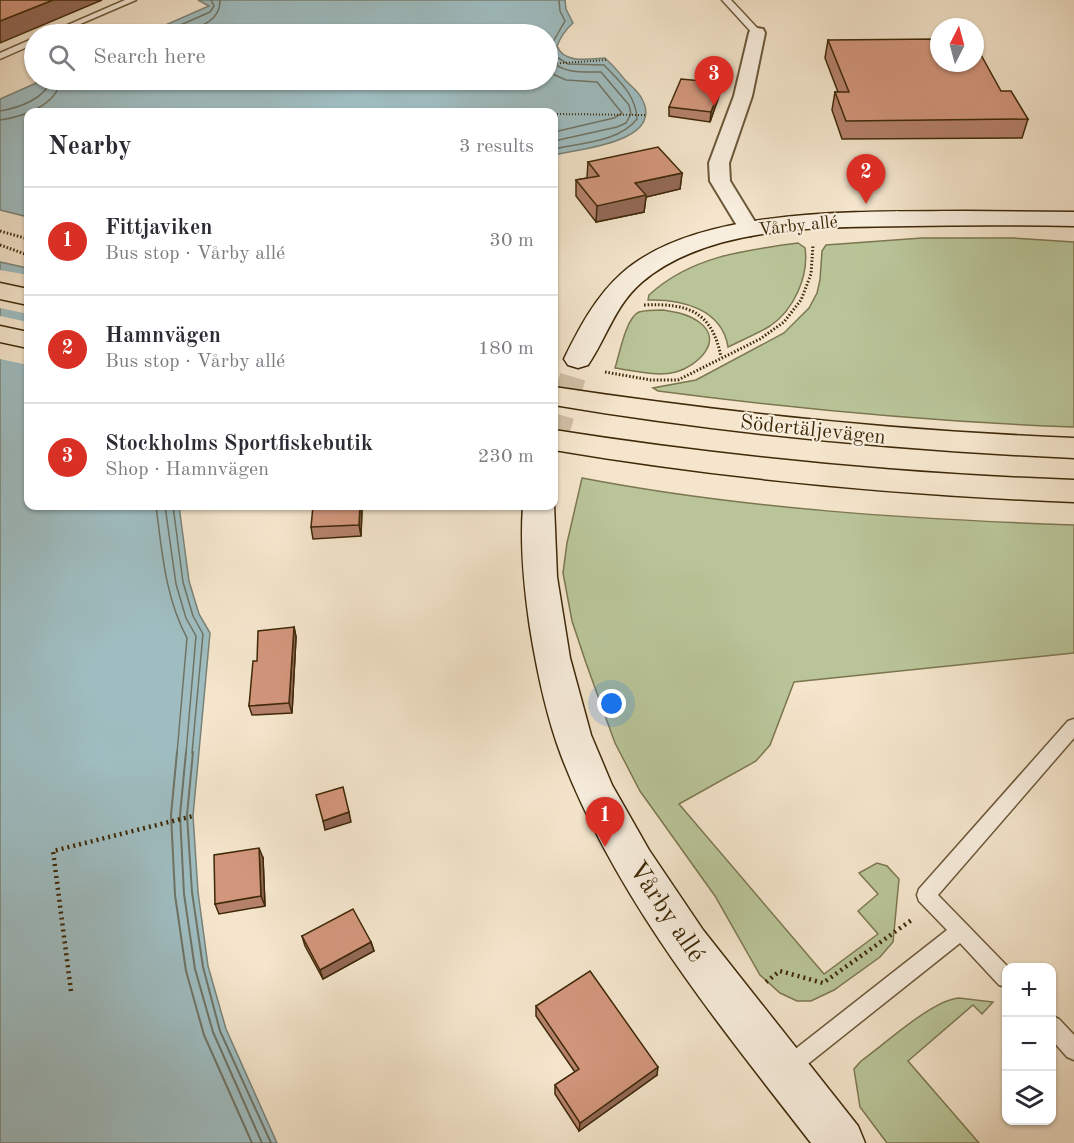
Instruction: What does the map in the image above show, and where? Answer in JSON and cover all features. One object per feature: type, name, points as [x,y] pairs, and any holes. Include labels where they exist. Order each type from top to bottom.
[{"type":"highway","points":[[0,291],[24,296]]},
{"type":"highway","points":[[0,334],[24,339]]},
{"type":"highway","name":"Södertäljevägen","points":[[558,397],[638,410],[834,433],[1074,448]]},
{"type":"highway","name":"Södertäljevägen","points":[[558,441],[626,452],[828,475],[1074,491]]},
{"type":"street","points":[[749,230],[720,181],[719,163],[743,96],[757,33]]},
{"type":"street","name":"Vårby allé","points":[[587,365],[604,308],[622,286],[640,271],[674,252],[726,235],[749,230],[838,221],[954,218],[1074,219]]},
{"type":"street","name":"Vårby allé","points":[[538,510],[538,558],[550,647],[571,729],[586,772],[642,876],[733,1005],[841,1143]]},
{"type":"lane","points":[[75,24],[132,0]]},
{"type":"lane","points":[[726,0],[757,33]]},
{"type":"lane","points":[[0,56],[24,45]]},
{"type":"lane","points":[[1002,974],[926,895],[1074,726]]},
{"type":"lane","points":[[783,1071],[962,930]]},
{"type":"lane","points":[[1056,1030],[1074,1050]]},
{"type":"path","points":[[558,63],[607,60]]},
{"type":"path","points":[[558,114],[645,115]]},
{"type":"path","points":[[0,231],[24,238]]},
{"type":"path","points":[[587,365],[664,381],[677,380],[690,376],[773,332],[790,316],[806,294],[814,259],[812,240]]},
{"type":"path","points":[[0,245],[24,253]]},
{"type":"path","points":[[639,307],[657,304],[677,306],[703,316],[716,330],[722,357]]},
{"type":"path","points":[[71,991],[53,851],[193,816]]},
{"type":"path","points":[[733,1005],[780,971],[824,983],[934,903]]},
{"type":"green space","points":[[922,238],[1014,238],[1074,242],[1074,427],[866,414],[710,398],[658,391],[653,388],[696,380],[784,333],[809,308],[817,293],[822,251],[826,245]]},
{"type":"green space","points":[[798,243],[805,248],[806,259],[802,281],[793,302],[770,326],[728,347],[718,323],[709,315],[687,304],[648,300],[649,295],[665,282],[700,264],[719,257]]},
{"type":"green space","points":[[663,310],[686,315],[695,319],[706,329],[709,345],[705,352],[692,364],[676,372],[661,374],[615,368],[627,329],[634,315],[642,311]]},
{"type":"green space","points":[[582,478],[704,498],[827,511],[1074,525],[1074,653],[794,682],[770,745],[756,761],[679,804],[824,974],[878,934],[858,911],[878,894],[859,873],[877,863],[887,866],[899,879],[893,942],[880,957],[834,990],[811,1001],[797,1001],[780,993],[760,975],[715,896],[640,791],[615,743],[572,621],[563,573],[567,543]]},
{"type":"green space","points":[[959,998],[993,1002],[982,1014],[973,1005],[908,1061],[979,1143],[887,1143],[860,1107],[854,1069],[861,1061],[922,1014]]},
{"type":"water","points":[[198,0],[565,0],[566,9],[573,23],[565,31],[558,44],[558,24],[168,24],[209,6]]},
{"type":"water","points":[[558,48],[565,56],[571,58],[605,58],[639,94],[646,114],[641,125],[631,134],[616,141],[558,154],[558,108],[24,108],[24,216],[0,210],[0,99],[24,88],[558,90]]},
{"type":"water","points":[[0,262],[24,267],[24,510],[180,510],[189,581],[199,614],[210,633],[193,816],[198,892],[208,966],[226,1029],[277,1143],[0,1143]]},
{"type":"pier","points":[[0,270],[24,274],[24,313],[0,308]]},
{"type":"pier","points":[[0,316],[24,321],[24,364],[0,359]]},
{"type":"building","points":[[0,0],[53,0],[0,21]]},
{"type":"building","points":[[930,39],[930,72],[984,72],[984,60],[1001,91],[1011,91],[1028,119],[846,121],[835,92],[849,92],[828,40]]},
{"type":"building","points":[[681,79],[722,83],[711,112],[669,107]]},
{"type":"building","points":[[658,147],[682,173],[635,183],[646,195],[597,206],[576,180],[599,176],[588,162]]},
{"type":"building","points":[[313,510],[360,510],[359,525],[311,527]]},
{"type":"building","points":[[294,627],[289,703],[249,706],[253,661],[257,661],[258,631]]},
{"type":"building","points":[[343,787],[349,812],[323,821],[316,795]]},
{"type":"building","points":[[259,848],[261,896],[215,904],[214,855]]},
{"type":"building","points":[[353,909],[371,942],[320,970],[302,936]]},
{"type":"building","points":[[590,971],[658,1067],[580,1123],[555,1085],[579,1069],[536,1006]]},
{"type":"tunnel","points":[[558,426],[578,359]]},
{"type":"place","name":"Stockholms Sportfiskebutik","points":[[714,106]]},
{"type":"place","name":"Hamnvägen","points":[[866,204]]},
{"type":"place","name":"Fittjaviken","points":[[605,847]]}]
